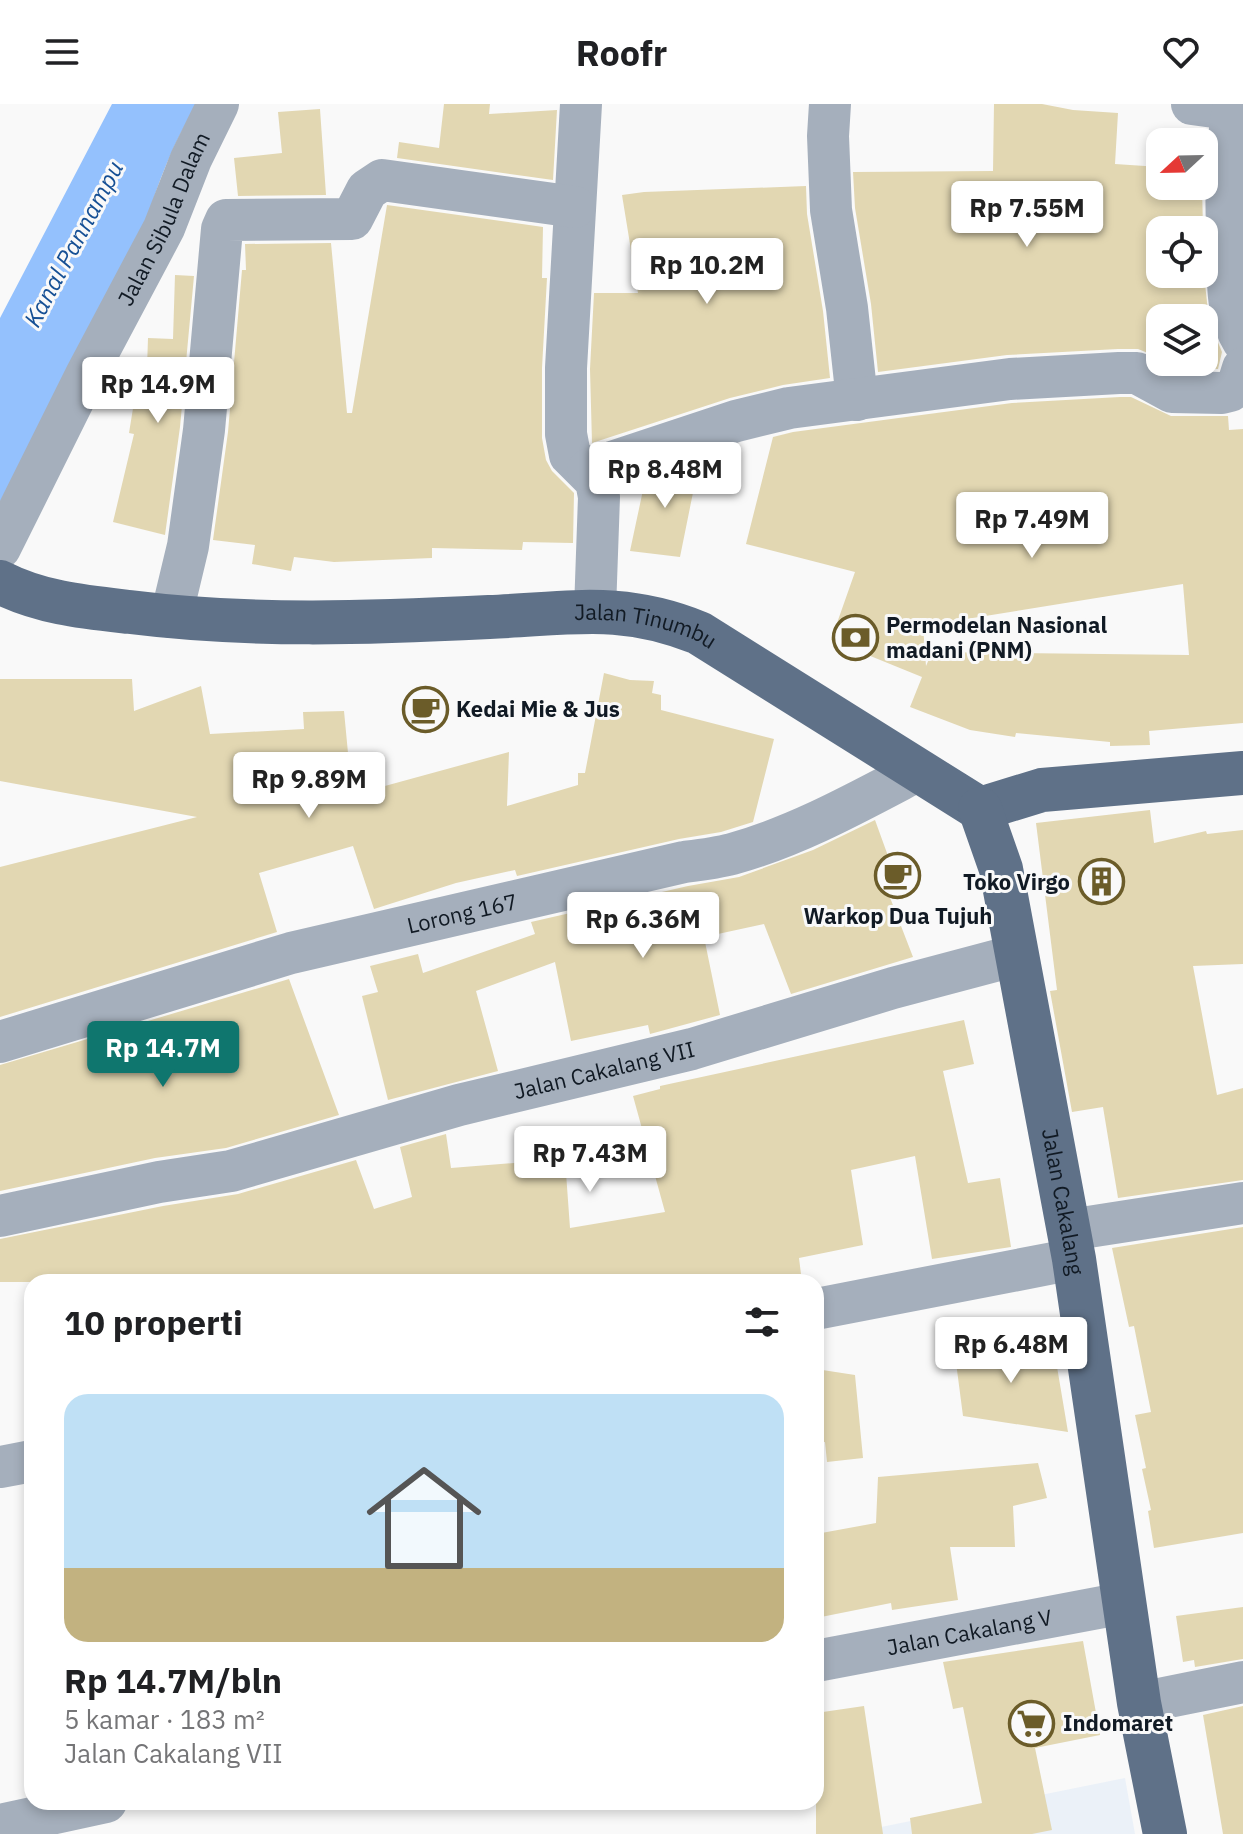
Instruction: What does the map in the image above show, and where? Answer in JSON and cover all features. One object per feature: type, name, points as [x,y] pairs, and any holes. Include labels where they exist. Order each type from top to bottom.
[{"type":"main road","name":"Jalan Tinumbu","points":[[0,582],[53,602],[171,617],[297,623],[490,617],[595,610],[668,620],[699,633],[980,809]]},
{"type":"main road","points":[[980,809],[1042,790],[1243,773]]},
{"type":"main road","name":"Jalan Cakalang","points":[[980,809],[1001,869],[1071,1245],[1139,1703],[1165,1834]]},
{"type":"street","name":"Jalan Sibula Dalam","points":[[0,548],[164,228],[191,159],[218,104]]},
{"type":"street","points":[[581,104],[566,368],[566,434],[570,455],[596,481],[599,497],[595,610]]},
{"type":"street","points":[[830,104],[831,210],[847,308],[857,400]]},
{"type":"street","points":[[1223,108],[1231,316],[1243,341]]},
{"type":"street","points":[[171,617],[188,546],[204,430],[222,229],[226,220],[352,219],[367,190],[382,180],[575,207]]},
{"type":"street","points":[[588,470],[736,421],[789,408],[1010,379],[1137,373],[1172,392],[1222,393],[1238,384],[1243,368]]},
{"type":"street","name":"Lorong 167","points":[[0,1042],[291,953],[684,862],[731,854],[819,820],[917,771]]},
{"type":"street","name":"Jalan Cakalang VII","points":[[0,1216],[159,1182],[231,1171],[459,1105],[692,1049],[893,988],[1017,955]]},
{"type":"street","points":[[824,1307],[1243,1203]]},
{"type":"street","points":[[0,1467],[24,1462]]},
{"type":"street","name":"Jalan Cakalang V","points":[[824,1659],[1124,1603]]},
{"type":"street","points":[[1139,1703],[1243,1682]]},
{"type":"street","points":[[0,1825],[69,1810]]},
{"type":"shaded area","points":[[1125,1778],[1135,1834],[846,1834]]},
{"type":"water","name":"Kanal Pannampu","points":[[112,104],[197,104],[167,163],[145,226],[0,502],[0,318]]},
{"type":"building","points":[[444,104],[490,104],[489,114],[557,110],[553,180],[397,158],[399,142],[439,148]]},
{"type":"building","points":[[994,104],[1042,104],[1118,113],[1115,164],[1146,166],[1146,200],[1202,200],[1203,216],[1146,216],[1146,288],[1205,288],[1207,304],[1146,304],[1146,352],[1118,349],[1007,355],[878,372],[871,304],[855,208],[853,172],[993,171]]},
{"type":"building","points":[[320,109],[326,195],[238,196],[234,158],[282,153],[278,112]]},
{"type":"building","points":[[806,186],[807,214],[830,378],[730,398],[592,443],[590,369],[594,293],[638,293],[622,195]]},
{"type":"building","points":[[387,205],[543,227],[542,278],[547,278],[542,438],[546,460],[552,471],[574,493],[573,543],[523,542],[522,550],[432,548],[432,558],[334,562],[294,557],[291,571],[252,564],[255,545],[213,540],[228,432],[242,270],[246,270],[245,244],[331,243],[347,413],[352,413]]},
{"type":"building","points":[[175,275],[194,276],[180,427],[165,535],[113,522],[134,434],[129,433],[135,396],[146,398],[148,338],[173,339]]},
{"type":"building","points":[[1218,342],[1222,352],[1218,369]]},
{"type":"building","points":[[1131,397],[1171,416],[1228,416],[1229,430],[1243,429],[1243,723],[1149,731],[1150,745],[1110,746],[1110,742],[1016,733],[1015,737],[970,730],[910,707],[922,677],[831,640],[855,572],[746,544],[773,437],[1012,403]],"holes":[[[1183,584],[1189,655],[932,652],[926,666],[923,626]]]},
{"type":"building","points":[[700,458],[680,557],[630,551],[646,476]]},
{"type":"building","points":[[604,673],[630,680],[654,681],[652,693],[661,695],[661,710],[774,739],[753,822],[721,832],[517,876],[515,870],[456,883],[374,909],[353,846],[259,873],[277,932],[0,1017],[0,867],[197,817],[0,781],[0,679],[132,679],[134,711],[201,686],[210,734],[304,729],[303,712],[344,711],[352,795],[509,752],[507,806],[578,785],[578,773],[585,773]]},
{"type":"building","points":[[1150,810],[1154,843],[1206,831],[1207,834],[1243,830],[1243,964],[1193,966],[1217,1095],[1243,1088],[1243,1180],[1118,1198],[1103,1107],[1072,1112],[1050,991],[1057,990],[1036,823]]},
{"type":"building","points":[[875,820],[896,878],[884,882],[913,957],[791,994],[764,924],[704,937],[720,1015],[650,1034],[648,1025],[571,1041],[555,962],[476,991],[498,1071],[388,1100],[362,996],[378,992],[370,966],[418,954],[423,973],[535,934],[531,922],[739,877],[813,850]]},
{"type":"building","points":[[289,979],[339,1115],[226,1148],[155,1158],[0,1191],[0,1065]]},
{"type":"building","points":[[964,1020],[974,1064],[943,1071],[968,1183],[1000,1178],[1011,1247],[932,1259],[915,1156],[851,1170],[863,1245],[799,1258],[801,1274],[24,1274],[24,1282],[0,1282],[0,1239],[238,1194],[356,1160],[374,1209],[412,1197],[400,1147],[446,1134],[451,1168],[565,1159],[570,1228],[665,1212],[633,1096],[660,1089],[660,1086]]},
{"type":"building","points":[[1243,1227],[1243,1533],[1154,1548],[1148,1511],[1151,1510],[1142,1469],[1146,1468],[1135,1415],[1151,1412],[1134,1326],[1129,1327],[1112,1248]]},
{"type":"building","points":[[1009,1341],[1010,1349],[1053,1343],[1068,1432],[963,1416],[954,1347]]},
{"type":"building","points":[[824,1370],[855,1375],[863,1458],[827,1462]]},
{"type":"building","points":[[1038,1463],[1047,1498],[1013,1506],[1015,1547],[950,1547],[958,1600],[892,1610],[891,1603],[824,1616],[824,1533],[876,1523],[878,1477]]},
{"type":"building","points":[[1243,1607],[1243,1659],[1195,1667],[1194,1660],[1183,1662],[1176,1616]]},
{"type":"building","points":[[1083,1641],[1100,1735],[1035,1748],[1052,1830],[1032,1834],[912,1834],[910,1818],[982,1803],[963,1707],[953,1709],[943,1662]]},
{"type":"building","points":[[864,1706],[883,1834],[816,1834],[816,1810],[824,1810],[824,1712]]},
{"type":"building","points":[[1243,1706],[1243,1834],[1223,1834],[1203,1715]]},
{"type":"place","name":"Permodelan Nasional madani (PNM)","points":[[855,638]]},
{"type":"place","name":"Kedai Mie & Jus","points":[[425,709]]},
{"type":"place","name":"Warkop Dua Tujuh","points":[[898,875]]},
{"type":"place","name":"Toko Virgo","points":[[1101,882]]},
{"type":"place","name":"Indomaret","points":[[1032,1723]]}]
